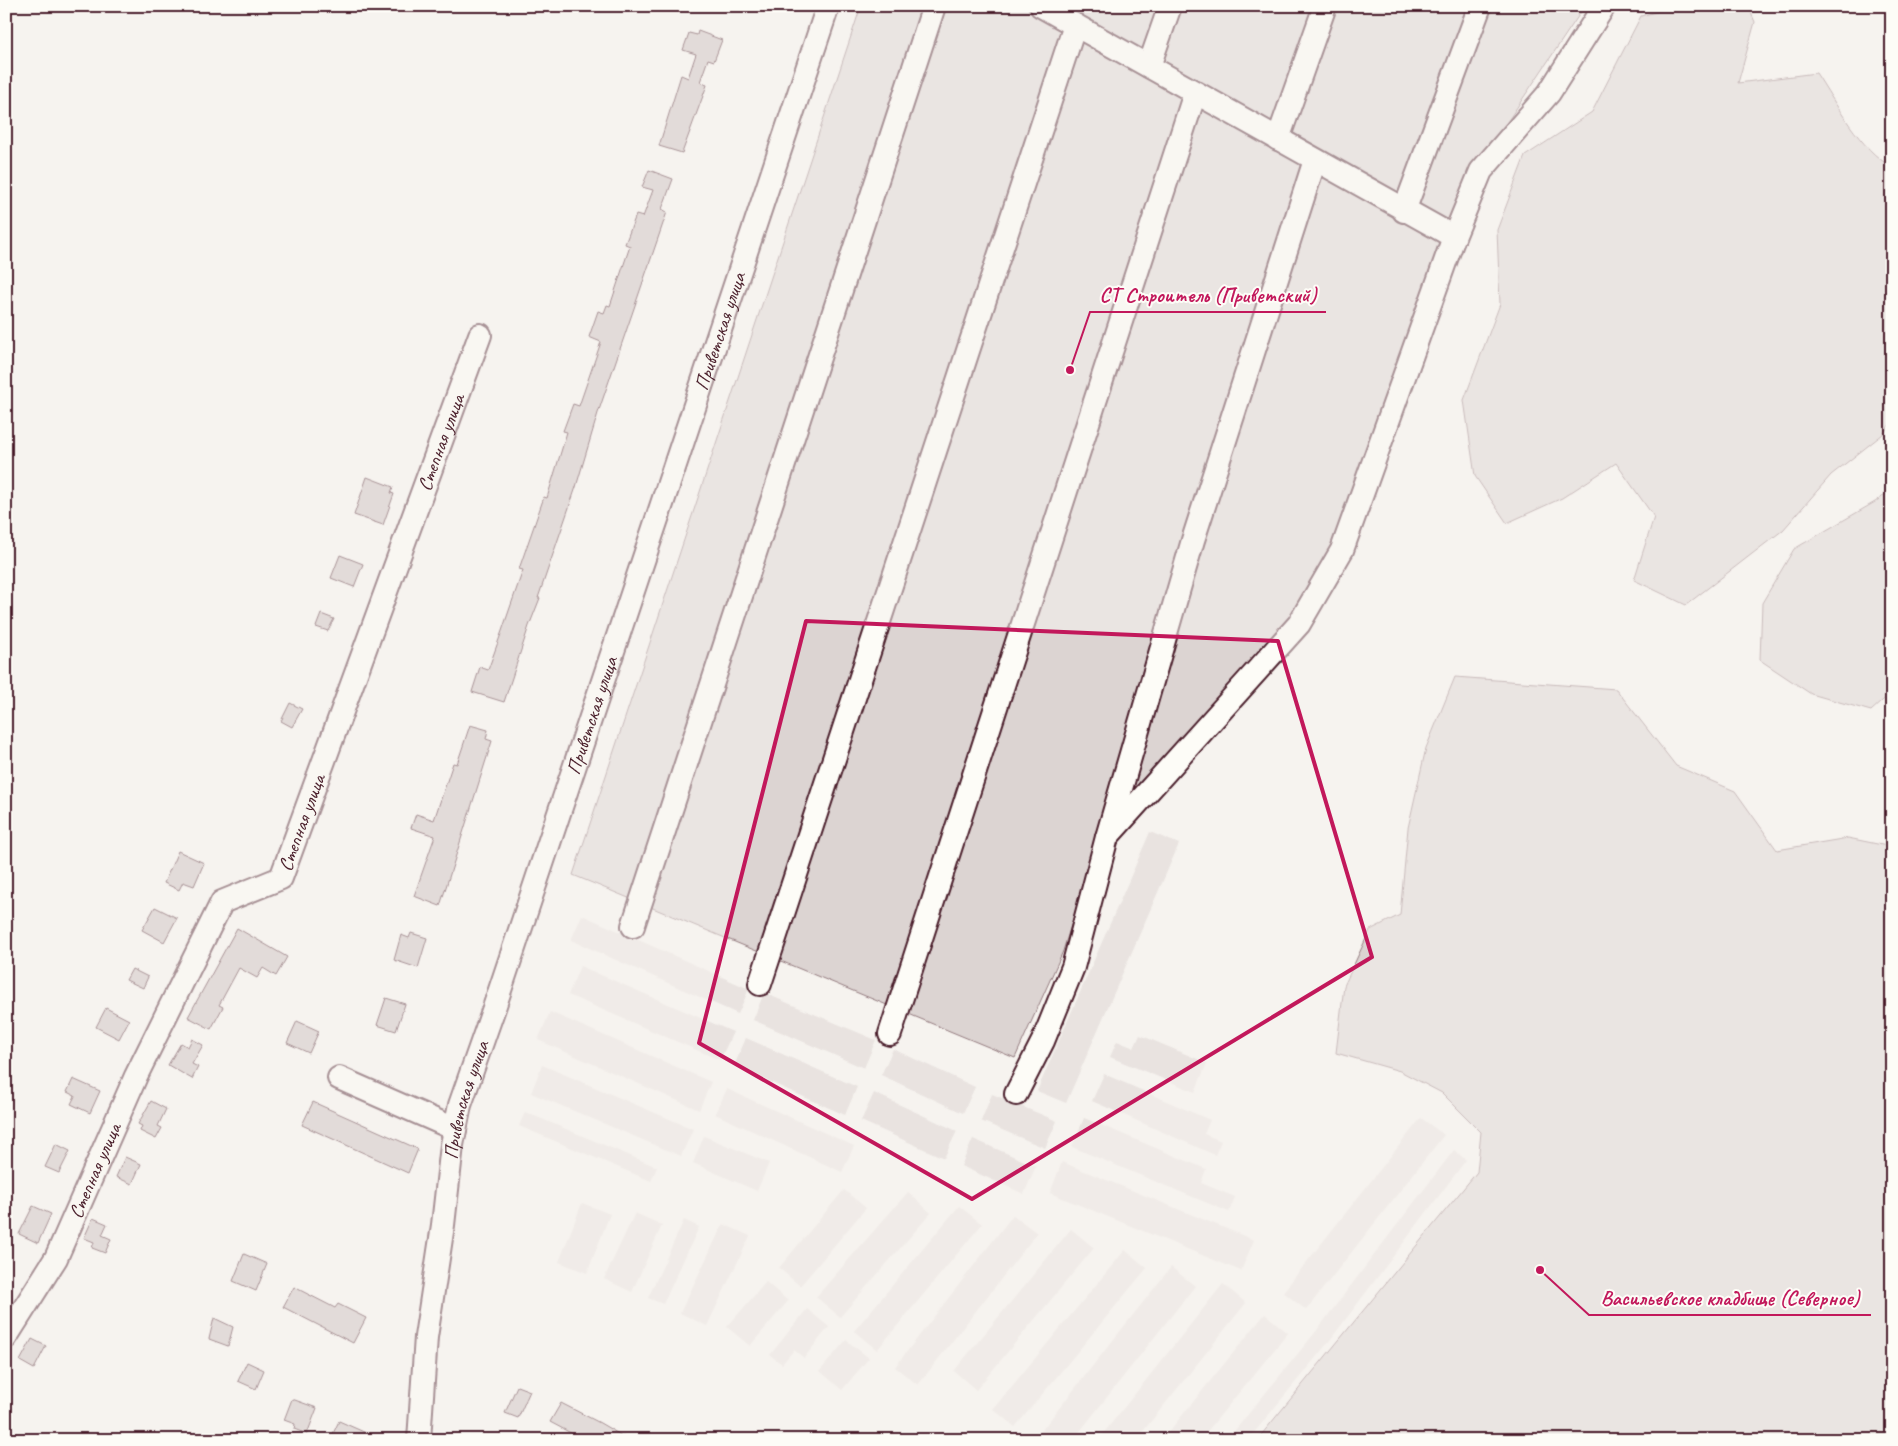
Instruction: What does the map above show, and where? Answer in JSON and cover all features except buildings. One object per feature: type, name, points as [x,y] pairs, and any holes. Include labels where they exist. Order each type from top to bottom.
[{"type":"street","name":"Приветская улица","points":[[423,1439],[426,1337],[460,1105],[828,6]]},
{"type":"street","points":[[633,926],[934,6]]},
{"type":"street","points":[[1041,6],[1404,211],[1454,237]]},
{"type":"street","points":[[1148,66],[1170,6]]},
{"type":"street","points":[[1278,139],[1325,6]]},
{"type":"street","points":[[1404,211],[1480,6]]},
{"type":"street","points":[[1107,837],[1299,624],[1342,550],[1454,237],[1481,171],[1549,93],[1604,6]]},
{"type":"street","points":[[760,984],[1075,25]]},
{"type":"street","points":[[890,1034],[1195,92]]},
{"type":"street","points":[[1016,1094],[1043,1041],[1073,967],[1107,837],[1193,540],[1314,160]]},
{"type":"street","name":"Степная улица","points":[[6,1338],[56,1258],[136,1076],[222,902],[281,878],[480,335]]},
{"type":"street","points":[[339,1078],[455,1129]]},
{"type":"highlighted area","points":[[806,621],[1278,641],[1372,957],[972,1199],[699,1043]]},
{"type":"shaded area","points":[[861,6],[1585,6],[1493,143],[1338,540],[1291,617],[1136,797],[1112,794],[1063,951],[1015,1058],[573,875]]},
{"type":"shaded area","points":[[1678,6],[1748,6],[1755,22],[1738,83],[1816,73],[1859,138],[1880,159],[1892,167],[1892,421],[1883,434],[1831,475],[1783,530],[1686,605],[1634,580],[1654,517],[1616,463],[1562,498],[1507,523],[1475,476],[1464,400],[1500,304],[1497,230],[1525,156],[1592,112],[1641,16]]},
{"type":"shaded area","points":[[1892,490],[1892,692],[1871,711],[1811,694],[1760,660],[1762,603],[1794,549],[1875,502]]},
{"type":"shaded area","points":[[1455,677],[1616,689],[1676,766],[1735,791],[1777,850],[1848,838],[1892,847],[1892,1440],[1257,1440],[1477,1172],[1481,1132],[1442,1093],[1400,1071],[1336,1053],[1344,986],[1370,930],[1400,915],[1408,828],[1426,748]]},
{"type":"shaded area","points":[[1150,832],[1179,844],[1066,1103],[1037,1091]]},
{"type":"shaded area","points":[[582,915],[749,989],[738,1014],[571,940]]},
{"type":"shaded area","points":[[580,966],[733,1032],[720,1060],[568,995]]},
{"type":"shaded area","points":[[764,993],[876,1040],[864,1068],[753,1020]]},
{"type":"shaded area","points":[[550,1012],[711,1082],[699,1110],[538,1040]]},
{"type":"shaded area","points":[[1140,1035],[1207,1063],[1195,1092],[1110,1057],[1117,1041],[1134,1048]]},
{"type":"shaded area","points":[[746,1038],[857,1087],[845,1115],[734,1066]]},
{"type":"shaded area","points":[[893,1049],[975,1087],[963,1113],[881,1075]]},
{"type":"shaded area","points":[[542,1065],[693,1129],[681,1156],[531,1093]]},
{"type":"shaded area","points":[[1104,1074],[1210,1120],[1204,1134],[1221,1141],[1215,1155],[1092,1101]]},
{"type":"shaded area","points":[[727,1089],[854,1146],[842,1172],[715,1114]]},
{"type":"shaded area","points":[[874,1093],[957,1131],[944,1158],[861,1121]]},
{"type":"shaded area","points":[[992,1094],[1057,1121],[1045,1148],[981,1121]]},
{"type":"shaded area","points":[[525,1112],[657,1167],[651,1181],[519,1126]]},
{"type":"shaded area","points":[[1084,1118],[1206,1169],[1201,1183],[1235,1197],[1229,1212],[1072,1147]]},
{"type":"shaded area","points":[[1421,1118],[1444,1135],[1306,1310],[1283,1292]]},
{"type":"shaded area","points":[[704,1136],[769,1163],[757,1191],[693,1163]]},
{"type":"shaded area","points":[[973,1139],[1036,1166],[1024,1194],[961,1166]]},
{"type":"shaded area","points":[[1454,1150],[1466,1160],[1327,1344],[1248,1440],[1227,1440],[1314,1334]]},
{"type":"shaded area","points":[[1062,1162],[1254,1240],[1241,1271],[1050,1193]]},
{"type":"shaded area","points":[[844,1190],[866,1208],[800,1286],[779,1268]]},
{"type":"shaded area","points":[[908,1192],[931,1213],[840,1317],[816,1297]]},
{"type":"shaded area","points":[[582,1203],[610,1214],[587,1273],[559,1262]]},
{"type":"shaded area","points":[[959,1206],[982,1224],[877,1350],[854,1331]]},
{"type":"shaded area","points":[[635,1213],[662,1225],[632,1292],[604,1279]]},
{"type":"shaded area","points":[[1013,1215],[1037,1233],[918,1385],[895,1367]]},
{"type":"shaded area","points":[[684,1220],[699,1227],[663,1304],[648,1298]]},
{"type":"shaded area","points":[[723,1224],[750,1236],[707,1326],[680,1313]]},
{"type":"shaded area","points":[[1071,1229],[1094,1248],[976,1390],[954,1371]]},
{"type":"shaded area","points":[[1125,1250],[1147,1268],[1015,1427],[993,1409]]},
{"type":"shaded area","points":[[1171,1267],[1195,1286],[1073,1440],[1034,1440]]},
{"type":"shaded area","points":[[766,1282],[788,1301],[750,1346],[727,1327]]},
{"type":"shaded area","points":[[1223,1284],[1246,1303],[1136,1440],[1098,1440]]},
{"type":"shaded area","points":[[807,1309],[829,1327],[804,1358],[794,1350],[782,1364],[770,1355]]},
{"type":"shaded area","points":[[1265,1314],[1288,1333],[1200,1440],[1162,1440]]},
{"type":"shaded area","points":[[846,1340],[869,1358],[842,1390],[820,1371]]},
{"type":"place","name":"СТ Строитель (Приветский)","points":[[1070,370]]},
{"type":"place","name":"Васильевское кладбище (Северное)","points":[[1540,1270]]}]
